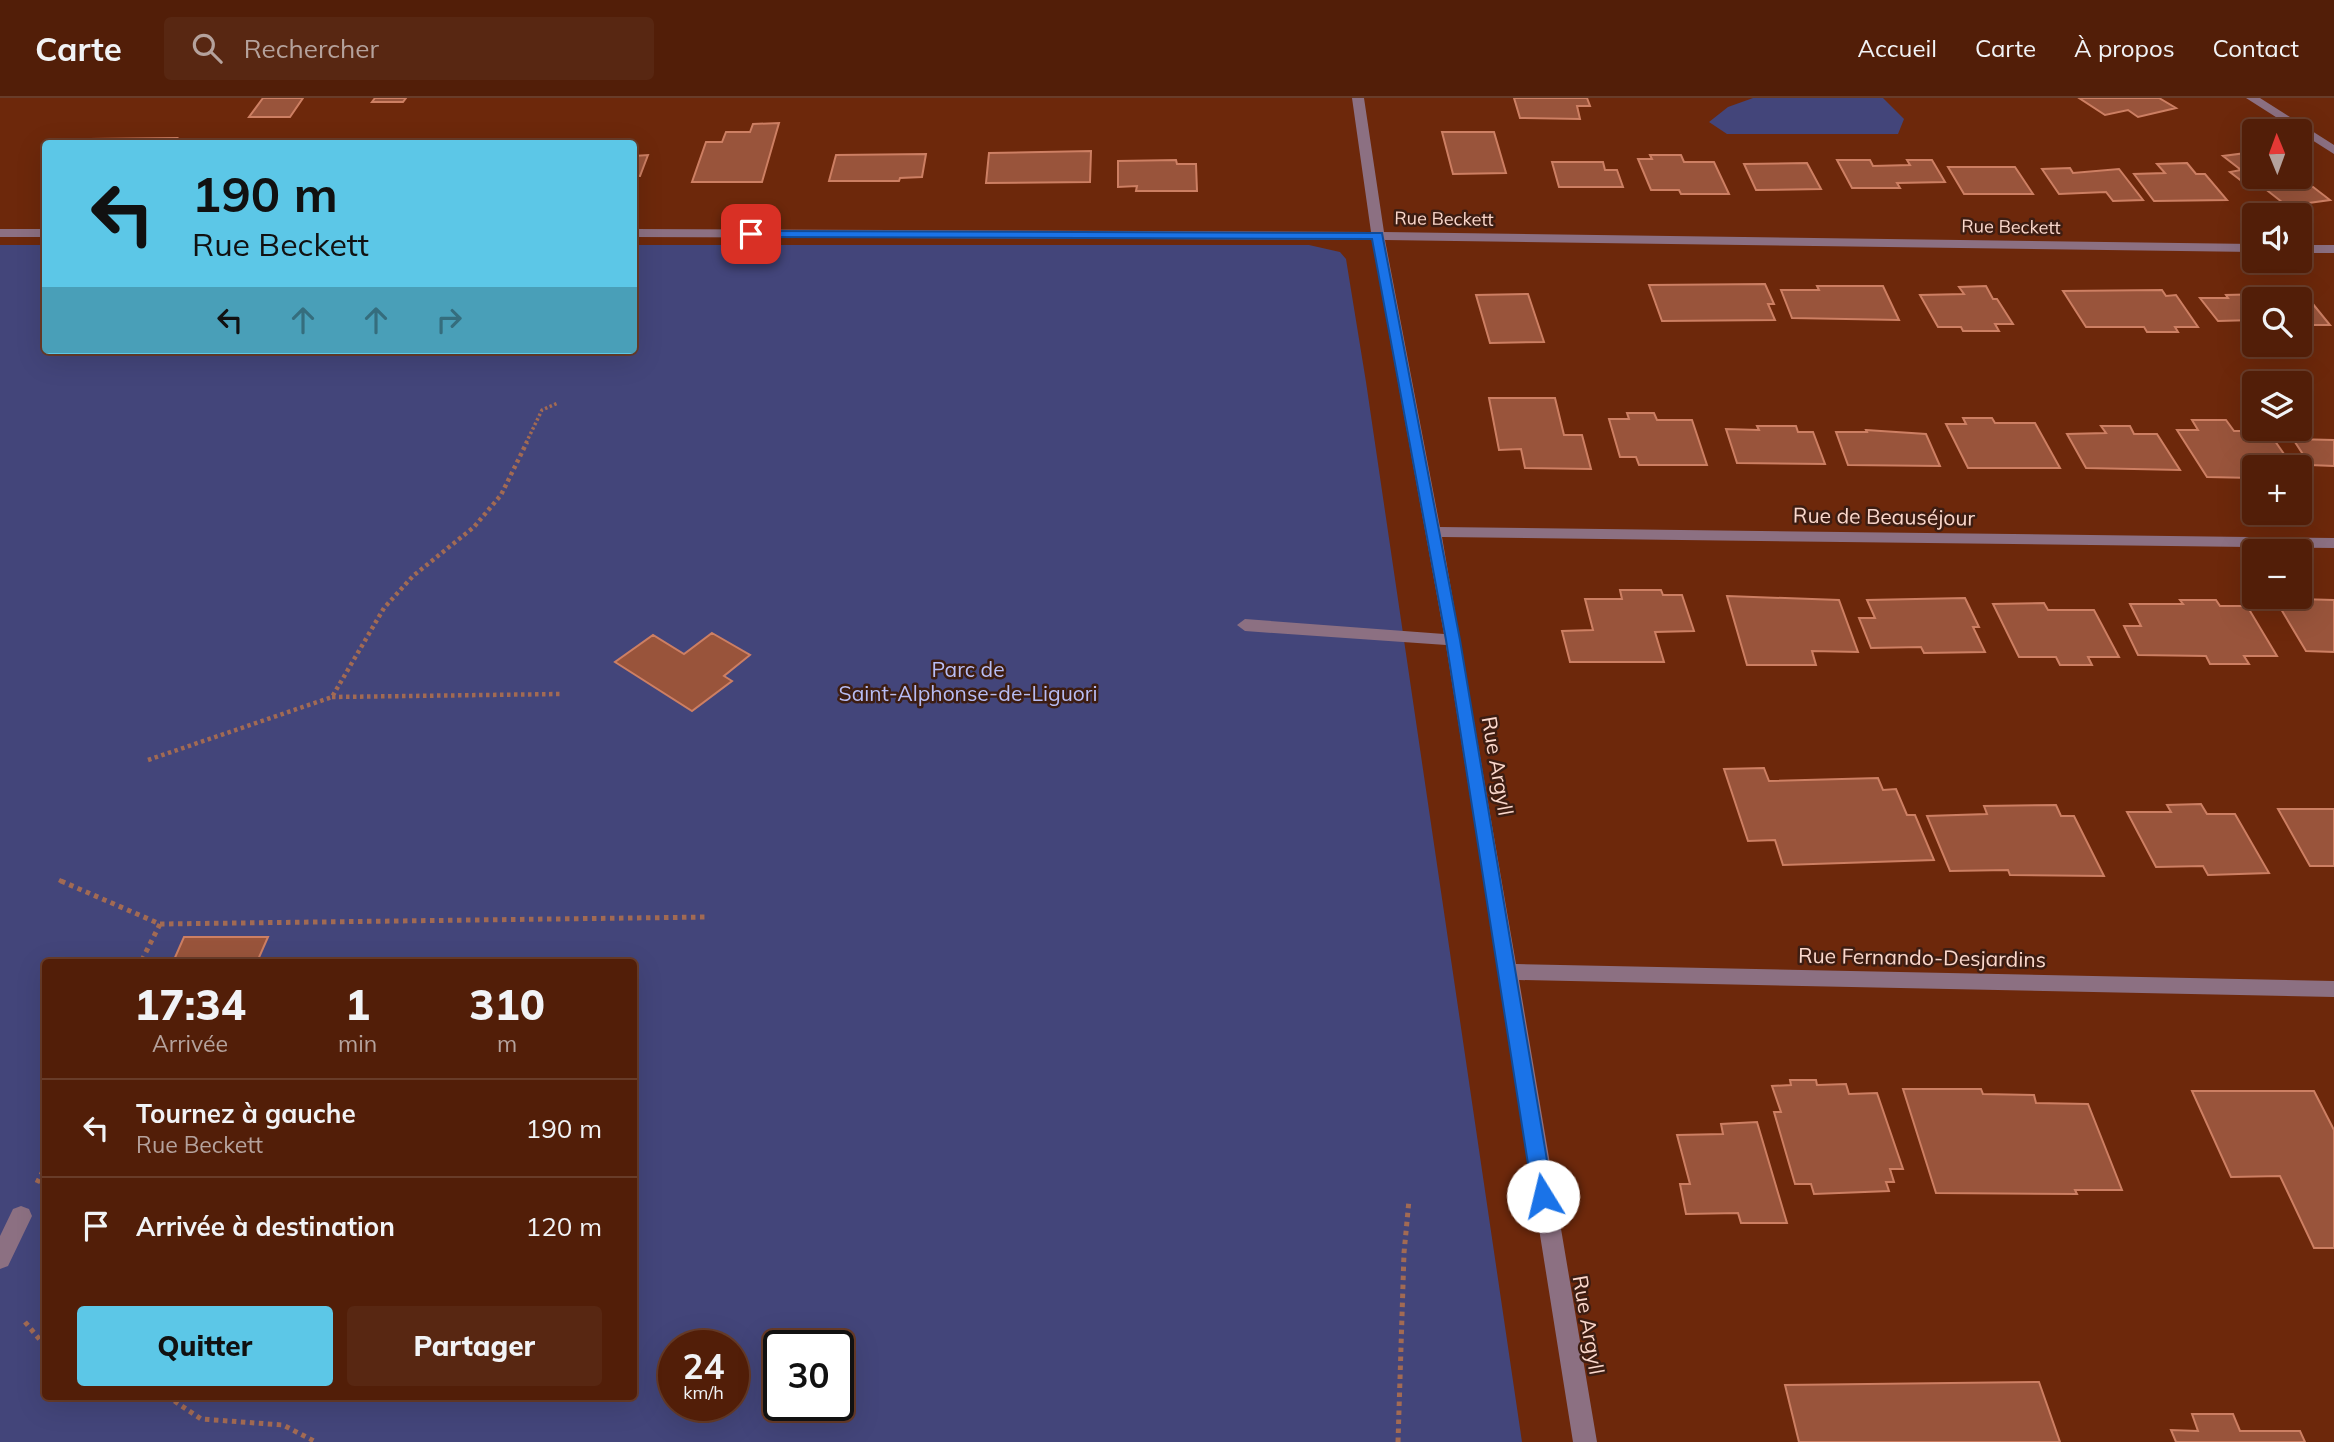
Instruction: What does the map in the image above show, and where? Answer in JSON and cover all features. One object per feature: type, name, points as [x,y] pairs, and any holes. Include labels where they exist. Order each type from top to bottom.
[{"type":"street","name":"Rue Argyll","points":[[1358,98],[1378,236],[1453,640],[1585,1442]]},
{"type":"street","points":[[2252,98],[2334,150]]},
{"type":"street","points":[[0,233],[42,233]]},
{"type":"street","name":"Rue Beckett","points":[[637,233],[1378,236],[2242,248]]},
{"type":"street","points":[[2312,249],[2334,249]]},
{"type":"street","name":"Rue de Beauséjour","points":[[1433,532],[2334,543]]},
{"type":"street","points":[[1245,625],[1453,640]]},
{"type":"street","name":"Rue Fernando-Desjardins","points":[[1509,972],[2334,989]]},
{"type":"street","points":[[0,1259],[22,1216]]},
{"type":"path","points":[[332,697],[384,608],[413,576],[474,527],[501,495],[542,411],[558,403]]},
{"type":"path","points":[[148,760],[332,697],[561,694]]},
{"type":"path","points":[[59,880],[160,924],[709,917]]},
{"type":"path","points":[[142,959],[160,924]]},
{"type":"path","points":[[1398,1442],[1404,1253],[1409,1200]]},
{"type":"path","points":[[25,1322],[42,1342]]},
{"type":"path","points":[[173,1400],[201,1419],[283,1425],[316,1442]]},
{"type":"green space","points":[[1753,98],[1883,98],[1904,119],[1898,134],[1727,134],[1709,122],[1728,107]]},
{"type":"green space","name":"Parc de Saint-Alphonse-de-Liguori","points":[[0,245],[42,245],[42,354],[637,354],[637,245],[1309,245],[1340,252],[1346,259],[1522,1442],[0,1442]]},
{"type":"building","points":[[263,98],[303,98],[290,117],[249,117]]},
{"type":"building","points":[[375,98],[406,98],[403,102],[372,102]]},
{"type":"building","points":[[1514,98],[1587,98],[1590,106],[1577,106],[1580,119],[1520,118]]},
{"type":"building","points":[[2079,98],[2159,98],[2176,108],[2138,117],[2128,110],[2105,115]]},
{"type":"building","points":[[779,123],[762,182],[692,182],[706,142],[722,142],[726,132],[750,132],[753,124]]},
{"type":"building","points":[[1442,132],[1494,132],[1506,173],[1453,174]]},
{"type":"building","points":[[177,138],[176,140],[90,139]]},
{"type":"building","points":[[1091,151],[1090,182],[986,183],[989,153]]},
{"type":"building","points":[[926,154],[922,177],[900,178],[899,181],[829,181],[836,155]]},
{"type":"building","points":[[2242,154],[2242,181],[2230,172],[2241,170],[2223,156]]},
{"type":"building","points":[[648,155],[640,176],[637,176],[637,156]]},
{"type":"building","points":[[1650,155],[1681,155],[1684,162],[1714,162],[1729,194],[1681,194],[1679,190],[1651,190],[1638,159],[1652,159]]},
{"type":"building","points":[[1176,160],[1177,164],[1196,164],[1197,191],[1136,191],[1137,186],[1118,187],[1118,161]]},
{"type":"building","points":[[1837,160],[1870,160],[1873,166],[1910,165],[1907,160],[1932,160],[1945,182],[1897,183],[1900,188],[1852,188]]},
{"type":"building","points":[[1552,162],[1603,162],[1605,170],[1617,170],[1623,187],[1559,187]]},
{"type":"building","points":[[1807,163],[1821,189],[1756,190],[1744,164]]},
{"type":"building","points":[[2187,163],[2196,174],[2205,174],[2227,200],[2154,201],[2134,174],[2165,173],[2157,164]]},
{"type":"building","points":[[1948,167],[2015,167],[2033,194],[1964,194]]},
{"type":"building","points":[[2070,168],[2073,173],[2119,169],[2143,200],[2113,201],[2106,192],[2059,194],[2042,169]]},
{"type":"building","points":[[2312,186],[2330,200],[2308,203],[2283,203],[2265,189],[2312,189]]},
{"type":"building","points":[[1765,284],[1774,304],[1768,304],[1775,320],[1662,321],[1649,285]]},
{"type":"building","points":[[1817,286],[1883,286],[1899,320],[1792,318],[1781,290],[1819,290]]},
{"type":"building","points":[[1986,286],[2013,324],[1995,324],[1999,331],[1963,331],[1961,327],[1938,327],[1920,295],[1964,294],[1959,287]]},
{"type":"building","points":[[2162,290],[2166,296],[2176,295],[2198,327],[2175,327],[2178,332],[2147,332],[2144,327],[2086,327],[2063,291]]},
{"type":"building","points":[[1528,294],[1544,342],[1490,343],[1476,295]]},
{"type":"building","points":[[2226,295],[2242,295],[2242,320],[2218,321],[2200,298],[2228,298]]},
{"type":"building","points":[[2312,303],[2330,325],[2312,325]]},
{"type":"building","points":[[1489,398],[1555,398],[1564,435],[1582,435],[1591,469],[1525,468],[1521,449],[1499,450]]},
{"type":"building","points":[[1627,413],[1654,413],[1657,420],[1692,420],[1707,465],[1639,465],[1636,457],[1620,457],[1609,419],[1629,419]]},
{"type":"building","points":[[1963,418],[1992,418],[1995,423],[2035,423],[2060,468],[1968,468],[1946,424],[1966,424]]},
{"type":"building","points":[[2192,420],[2226,420],[2234,431],[2242,431],[2242,441],[2275,441],[2285,455],[2242,455],[2242,478],[2207,477],[2177,430],[2198,430]]},
{"type":"building","points":[[1757,426],[1796,426],[1798,432],[1813,432],[1825,464],[1737,463],[1726,429],[1759,430]]},
{"type":"building","points":[[2101,426],[2130,426],[2134,434],[2157,434],[2180,470],[2086,468],[2067,434],[2106,433]]},
{"type":"building","points":[[1866,430],[1926,434],[1940,466],[1848,465],[1836,432],[1867,432]]},
{"type":"building","points":[[2334,440],[2334,466],[2312,465],[2312,455],[2303,455],[2294,441]]},
{"type":"building","points":[[1620,590],[1661,590],[1663,595],[1682,595],[1694,631],[1655,632],[1664,662],[1570,662],[1562,631],[1593,630],[1585,599],[1622,599]]},
{"type":"building","points":[[1727,596],[1839,600],[1858,652],[1812,651],[1816,665],[1747,665]]},
{"type":"building","points":[[1965,598],[1979,627],[1973,627],[1985,652],[1924,653],[1921,647],[1871,648],[1859,618],[1875,618],[1867,600]]},
{"type":"building","points":[[2312,599],[2334,600],[2334,652],[2306,651],[2281,609],[2312,609]]},
{"type":"building","points":[[2180,600],[2216,600],[2220,606],[2242,606],[2242,609],[2249,609],[2277,656],[2244,656],[2249,664],[2210,664],[2206,656],[2138,655],[2124,626],[2141,626],[2130,604],[2183,604]]},
{"type":"building","points":[[2044,603],[2048,610],[2094,610],[2119,657],[2088,657],[2092,665],[2060,665],[2056,657],[2019,657],[1993,604]]},
{"type":"building","points":[[712,633],[750,655],[724,676],[732,681],[692,711],[615,662],[653,635],[684,654]]},
{"type":"building","points":[[1764,768],[1769,781],[1878,778],[1883,790],[1896,789],[1907,815],[1915,815],[1934,860],[1783,865],[1775,840],[1748,841],[1724,769]]},
{"type":"building","points":[[2201,804],[2207,814],[2235,814],[2269,873],[2208,875],[2203,866],[2156,867],[2127,812],[2171,812],[2167,805]]},
{"type":"building","points":[[2056,805],[2061,816],[2074,816],[2104,876],[2010,875],[2008,870],[1950,871],[1927,816],[1987,814],[1984,806]]},
{"type":"building","points":[[2278,809],[2334,809],[2334,866],[2310,866]]},
{"type":"building","points":[[184,937],[268,937],[258,959],[174,959]]},
{"type":"building","points":[[1790,1080],[1816,1080],[1817,1085],[1846,1084],[1849,1094],[1877,1093],[1903,1169],[1890,1169],[1894,1182],[1886,1182],[1889,1191],[1814,1194],[1811,1184],[1795,1184],[1774,1112],[1781,1112],[1772,1086],[1791,1085]]},
{"type":"building","points":[[1903,1089],[1981,1089],[1983,1094],[2034,1095],[2036,1103],[2088,1104],[2122,1190],[2075,1190],[2077,1194],[1936,1193]]},
{"type":"building","points":[[2192,1091],[2314,1091],[2334,1130],[2334,1248],[2314,1248],[2280,1176],[2231,1177]]},
{"type":"building","points":[[1757,1122],[1787,1223],[1741,1223],[1738,1213],[1686,1214],[1680,1184],[1690,1184],[1677,1135],[1723,1134],[1721,1124]]},
{"type":"building","points":[[2039,1382],[2060,1442],[1799,1442],[1785,1385]]},
{"type":"building","points":[[2192,1414],[2233,1414],[2240,1431],[2300,1431],[2305,1442],[2176,1442],[2171,1430],[2198,1431]]},
{"type":"route","points":[[751,234],[1378,236],[1453,640],[1509,972],[1543,1196]]}]
